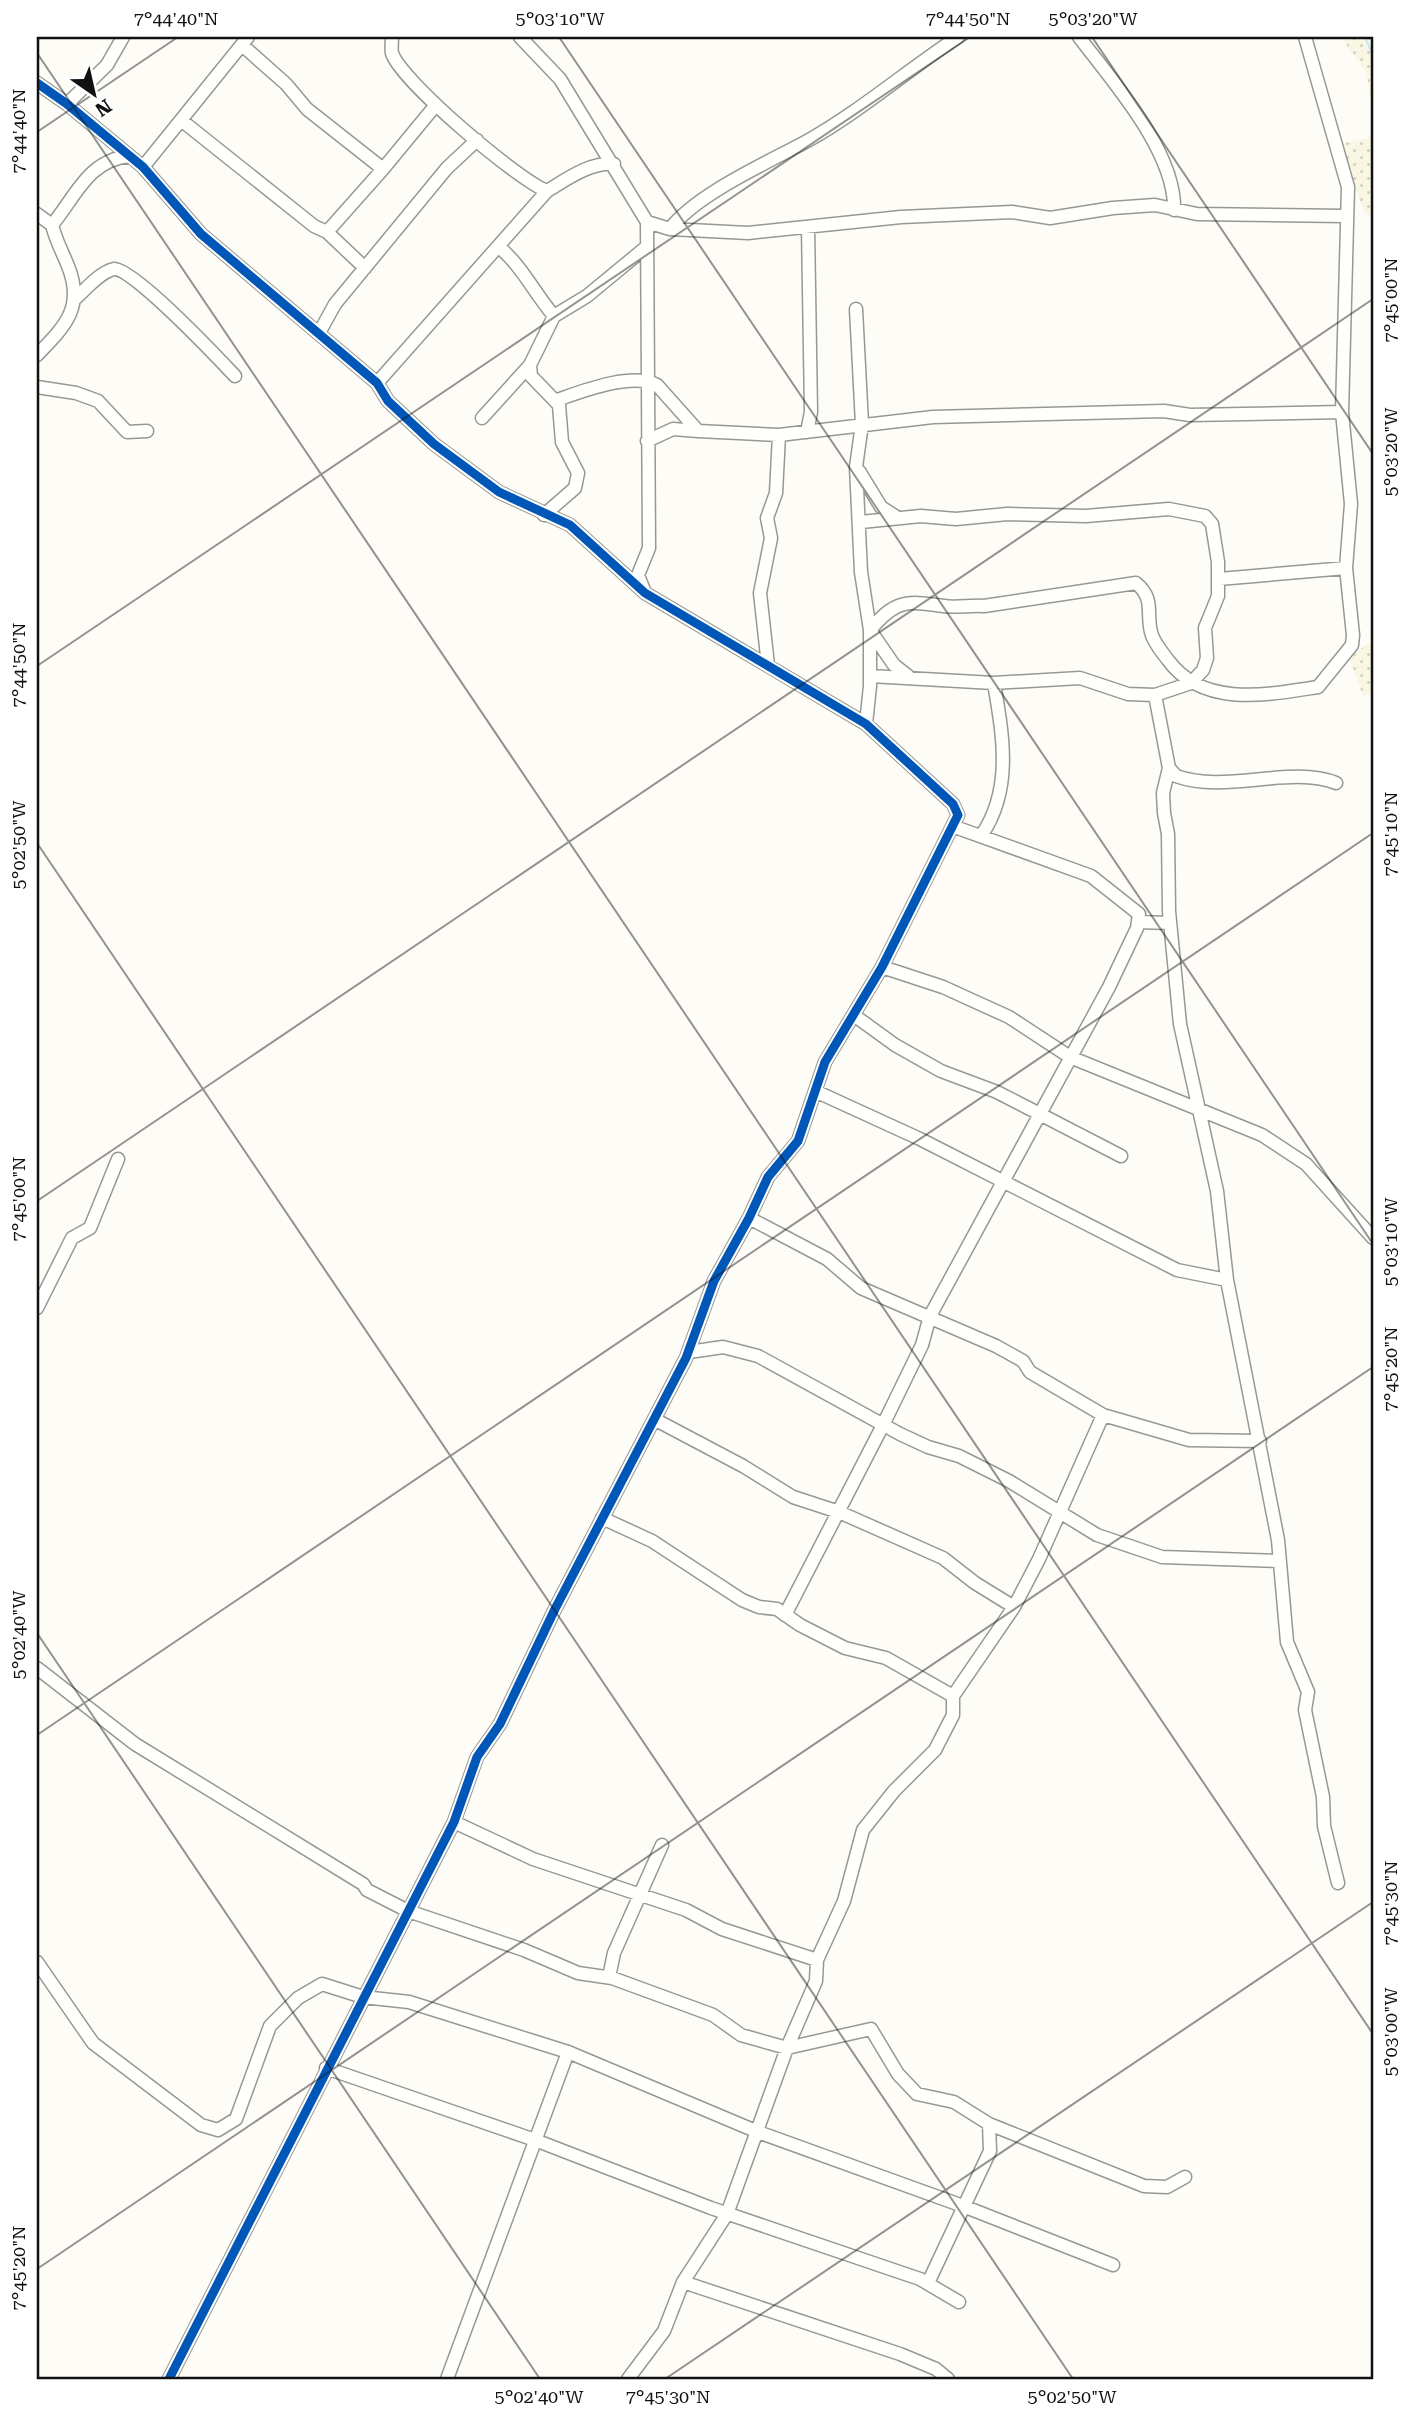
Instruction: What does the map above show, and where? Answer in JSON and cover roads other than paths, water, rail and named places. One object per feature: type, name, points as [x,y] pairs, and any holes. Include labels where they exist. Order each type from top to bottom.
[{"type":"street","points":[[67,104],[107,65],[123,37]]},
{"type":"street","points":[[392,37],[392,53],[406,74],[435,106],[517,174],[547,191]]},
{"type":"street","points":[[520,37],[561,79],[647,222],[645,248],[649,381],[649,548],[638,575],[645,593]]},
{"type":"street","points":[[670,229],[678,218],[706,199],[810,139],[958,37]]},
{"type":"street","points":[[1079,37],[1154,144],[1175,190],[1174,210]]},
{"type":"street","points":[[870,630],[885,612],[904,602],[929,602],[947,607],[961,604],[984,606],[1136,583],[1145,591],[1151,604],[1151,633],[1177,673],[1191,683],[1242,697],[1318,687],[1352,645],[1346,568],[1351,503],[1342,412],[1348,187],[1345,167],[1306,37]]},
{"type":"street","points":[[143,167],[245,41],[307,109],[383,169]]},
{"type":"street","points":[[37,83],[67,104],[143,167],[201,233],[377,383],[388,401],[435,444],[499,492],[544,515],[570,524],[645,593],[866,724],[953,804],[958,816],[955,827],[882,967],[825,1062],[798,1141],[768,1177],[714,1281],[689,1352],[602,1518],[500,1724],[477,1757],[454,1822],[326,2067],[169,2379]]},
{"type":"street","points":[[327,232],[435,106]]},
{"type":"street","points":[[181,120],[314,226],[327,232],[365,268]]},
{"type":"street","points":[[319,333],[335,304],[447,168],[477,140]]},
{"type":"street","points":[[52,226],[99,164],[113,158],[130,156]]},
{"type":"street","points":[[377,383],[547,191],[590,168],[603,163],[614,164]]},
{"type":"street","points":[[647,222],[670,229],[748,233],[901,217],[1012,212],[1050,218],[1113,208],[1156,205],[1196,214],[1346,216]]},
{"type":"street","points":[[37,214],[52,226],[57,248],[68,264],[76,298]]},
{"type":"street","points":[[807,432],[811,412],[808,227]]},
{"type":"street","points":[[499,247],[512,258],[534,293],[554,316]]},
{"type":"street","points":[[482,418],[530,365],[554,316],[587,296],[645,248]]},
{"type":"street","points":[[37,355],[68,321],[76,298],[112,269],[122,269],[235,376]]},
{"type":"street","points":[[856,309],[862,424],[856,467],[861,522],[861,572],[870,630],[866,724]]},
{"type":"street","points":[[530,365],[531,376],[557,400],[562,442],[572,456],[579,481],[575,488],[544,515]]},
{"type":"street","points":[[557,400],[609,383],[649,381],[657,386],[698,430]]},
{"type":"street","points":[[37,387],[76,393],[98,401],[127,432],[147,431]]},
{"type":"street","points":[[647,441],[673,429],[779,435],[933,417],[1164,411],[1191,415],[1342,412]]},
{"type":"street","points":[[768,665],[760,593],[771,538],[767,518],[776,493],[779,435]]},
{"type":"street","points":[[856,467],[881,507],[898,519]]},
{"type":"street","points":[[861,522],[921,516],[956,519],[1007,514],[1099,515],[1169,509],[1200,514],[1212,524],[1219,579],[1216,604],[1205,628],[1207,658],[1203,670],[1191,683],[1155,695],[1128,694],[1080,678],[994,683],[908,676],[870,676]]},
{"type":"street","points":[[1219,579],[1327,572],[1346,568]]},
{"type":"street","points":[[870,630],[879,647],[908,676]]},
{"type":"street","points":[[981,836],[991,821],[1004,782],[1001,727],[994,683]]},
{"type":"street","points":[[1155,695],[1169,768],[1163,793],[1168,834],[1170,923],[1181,1024],[1217,1191],[1227,1280],[1260,1441],[1280,1561],[1287,1642],[1308,1692],[1305,1710],[1321,1784],[1324,1826],[1339,1883]]},
{"type":"street","points":[[1169,768],[1183,779],[1258,781],[1320,776],[1336,783]]},
{"type":"street","points":[[785,1615],[922,1345],[930,1315],[1109,987],[1138,922],[1139,914],[1091,876],[955,827]]},
{"type":"street","points":[[1138,922],[1170,923]]},
{"type":"street","points":[[882,967],[943,986],[1009,1017],[1070,1057],[1262,1135],[1306,1164],[1373,1238]]},
{"type":"street","points":[[855,1016],[894,1045],[942,1071],[997,1092],[1121,1156]]},
{"type":"street","points":[[815,1091],[920,1139],[1177,1270],[1227,1280]]},
{"type":"street","points":[[37,1308],[72,1238],[90,1228],[118,1159]]},
{"type":"street","points":[[749,1218],[827,1259],[861,1288],[930,1315],[1023,1361],[1030,1372],[1103,1415],[1189,1440],[1260,1441]]},
{"type":"street","points":[[689,1352],[723,1347],[758,1356],[928,1447],[959,1456],[1060,1510],[1097,1535],[1162,1557],[1280,1561]]},
{"type":"street","points":[[628,2379],[664,2331],[683,2282],[727,2214],[787,2048],[816,1981],[817,1960],[844,1901],[863,1830],[894,1791],[935,1750],[953,1715],[953,1696],[1014,1607],[1103,1415]]},
{"type":"street","points":[[654,1419],[743,1466],[793,1497],[839,1513],[943,1558],[975,1583],[1014,1607]]},
{"type":"street","points":[[602,1518],[653,1541],[742,1600],[785,1615],[845,1648],[886,1658],[953,1696]]},
{"type":"street","points":[[37,1668],[135,1744],[304,1846],[363,1884],[368,1890],[408,1912],[524,1950],[578,1973],[608,1978],[713,2015],[741,2035],[787,2048],[871,2029],[898,2074],[917,2094],[954,2102],[989,2124],[1144,2186],[1167,2188],[1185,2177]]},
{"type":"street","points":[[454,1822],[533,1859],[686,1910],[722,1929],[817,1960]]},
{"type":"street","points":[[608,1978],[614,1953],[662,1845]]},
{"type":"street","points":[[37,1962],[93,2042],[201,2125],[218,2130],[236,2119],[270,2026],[298,1998],[322,1984],[363,1997],[409,2002],[568,2052],[758,2132],[963,2206],[1113,2265]]},
{"type":"street","points":[[447,2379],[568,2052]]},
{"type":"street","points":[[326,2067],[535,2140],[727,2214],[928,2283],[958,2302]]},
{"type":"street","points":[[928,2283],[990,2151],[989,2124]]},
{"type":"street","points":[[683,2282],[900,2354],[936,2369],[948,2379]]},
{"type":"waterway","points":[[1365,37],[1373,55]]}]
